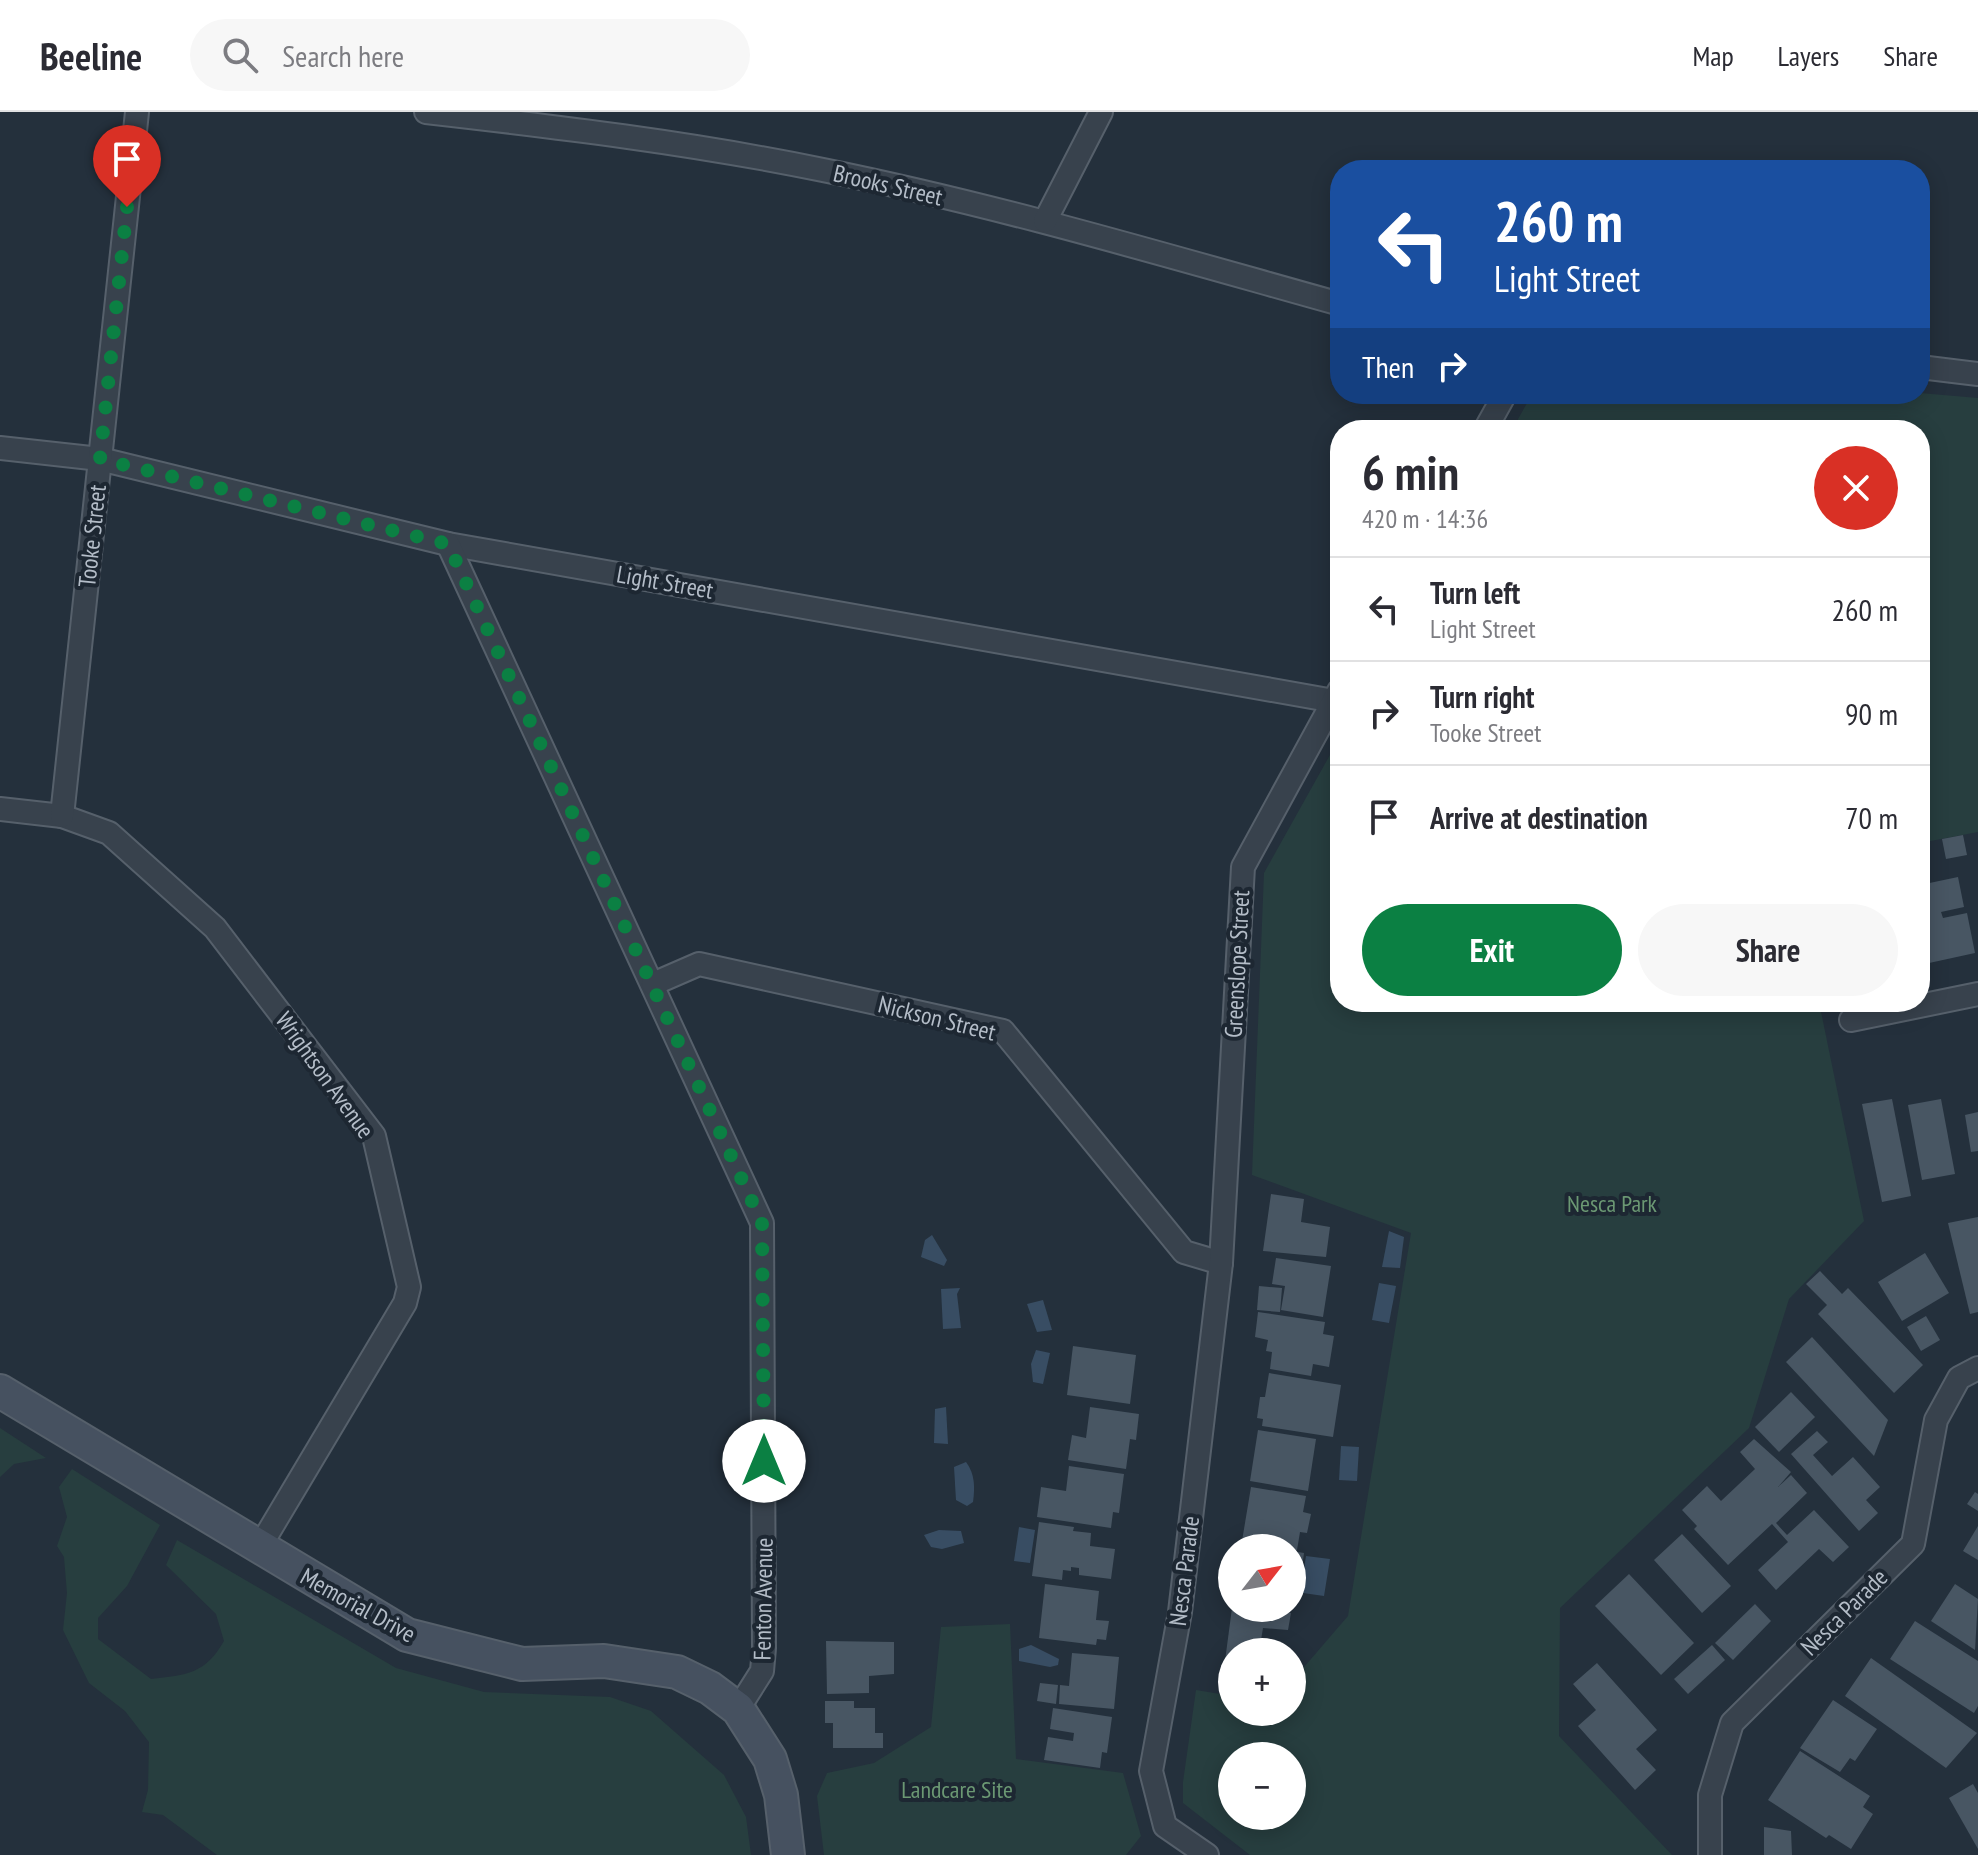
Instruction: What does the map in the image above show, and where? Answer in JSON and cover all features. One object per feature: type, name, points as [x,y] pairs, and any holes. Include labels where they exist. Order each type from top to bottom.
[{"type":"main road","name":"Memorial Drive","points":[[0,1391],[259,1548],[420,1641],[522,1664],[604,1661],[677,1672],[710,1688],[738,1709],[770,1759],[781,1795],[788,1855]]},
{"type":"street","name":"Tooke Street","points":[[62,816],[137,112]]},
{"type":"street","name":"Brooks Street","points":[[426,112],[593,131],[821,169],[1045,221],[1330,301]]},
{"type":"street","points":[[1045,221],[1101,112]]},
{"type":"street","points":[[1930,368],[1978,374]]},
{"type":"street","name":"Light Street","points":[[0,448],[100,459],[448,544],[1330,695]]},
{"type":"street","name":"Fenton Avenue","points":[[448,544],[762,1223],[764,1648],[762,1671],[738,1709]]},
{"type":"street","name":"Greenslope Street","points":[[1221,1263],[1243,867],[1330,709]]},
{"type":"street","name":"Wrightson Avenue","points":[[0,809],[62,816],[109,833],[215,928],[374,1136],[409,1287],[405,1303],[259,1548]]},
{"type":"street","name":"Nickson Street","points":[[653,984],[699,964],[1003,1031],[1184,1252],[1221,1263]]},
{"type":"street","points":[[1930,1004],[1978,994]]},
{"type":"street","points":[[1851,1020],[1890,1012]]},
{"type":"street","name":"Nesca Parade","points":[[1207,1855],[1165,1826],[1151,1771],[1180,1612],[1221,1263]]},
{"type":"street","name":"Nesca Parade","points":[[1710,1855],[1710,1795],[1732,1723],[1913,1544],[1936,1420],[1959,1378],[1978,1368]]},
{"type":"green space","points":[[1930,394],[1978,398],[1978,832],[1930,841],[1930,420],[1518,420],[1526,404],[1930,404]]},
{"type":"green space","name":"Nesca Park","points":[[1330,755],[1330,1012],[1821,1012],[1864,1221],[1789,1299],[1749,1428],[1560,1608],[1559,1736],[1672,1855],[1250,1855],[1183,1803],[1183,1782],[1196,1690],[1218,1694],[1218,1726],[1306,1726],[1306,1665],[1348,1616],[1411,1233],[1252,1175],[1264,873]]},
{"type":"green space","points":[[0,1428],[46,1458],[14,1464],[0,1477]]},
{"type":"green space","points":[[72,1469],[160,1525],[127,1586],[98,1618],[98,1639],[151,1679],[194,1671],[210,1660],[224,1641],[216,1614],[166,1565],[177,1540],[396,1668],[484,1692],[610,1697],[651,1711],[724,1775],[746,1817],[751,1855],[217,1855],[163,1815],[142,1812],[148,1790],[149,1742],[125,1711],[89,1683],[63,1630],[67,1593],[64,1557],[57,1546],[67,1517],[59,1487]]},
{"type":"green space","name":"Landcare Site","points":[[1010,1624],[1016,1759],[1123,1773],[1141,1836],[1126,1855],[824,1855],[817,1796],[827,1773],[874,1763],[931,1727],[941,1627]]},
{"type":"water","points":[[1389,1231],[1404,1237],[1400,1268],[1382,1267]]},
{"type":"water","points":[[932,1235],[947,1260],[944,1266],[921,1257],[925,1240]]},
{"type":"water","points":[[1379,1283],[1396,1286],[1389,1323],[1372,1320]]},
{"type":"water","points":[[960,1288],[957,1294],[961,1328],[943,1329],[941,1289]]},
{"type":"water","points":[[1043,1300],[1052,1330],[1037,1332],[1027,1304]]},
{"type":"water","points":[[1036,1350],[1050,1353],[1043,1384],[1033,1382],[1031,1364]]},
{"type":"water","points":[[946,1407],[948,1444],[934,1443],[935,1409]]},
{"type":"water","points":[[1341,1446],[1359,1447],[1357,1481],[1339,1480]]},
{"type":"water","points":[[966,1462],[974,1486],[973,1502],[967,1506],[956,1500],[954,1467]]},
{"type":"water","points":[[1019,1527],[1035,1530],[1030,1563],[1014,1561]]},
{"type":"water","points":[[939,1530],[961,1531],[964,1543],[942,1549],[931,1547],[924,1535]]},
{"type":"water","points":[[1306,1556],[1330,1559],[1324,1596],[1306,1593]]},
{"type":"water","points":[[1031,1645],[1059,1659],[1058,1665],[1050,1667],[1019,1661],[1019,1649]]},
{"type":"building","points":[[1963,835],[1967,855],[1946,859],[1942,839]]},
{"type":"building","points":[[1958,877],[1964,907],[1941,912],[1943,918],[1967,913],[1975,953],[1930,963],[1930,883]]},
{"type":"building","points":[[1892,1099],[1911,1196],[1882,1202],[1862,1104]]},
{"type":"building","points":[[1941,1099],[1955,1174],[1922,1180],[1908,1105]]},
{"type":"building","points":[[1978,1112],[1978,1151],[1971,1152],[1965,1115]]},
{"type":"building","points":[[1271,1194],[1304,1199],[1301,1222],[1330,1227],[1326,1257],[1263,1251]]},
{"type":"building","points":[[1978,1217],[1978,1312],[1970,1314],[1948,1223]]},
{"type":"building","points":[[1925,1253],[1949,1293],[1902,1321],[1878,1282]]},
{"type":"building","points":[[1276,1258],[1331,1266],[1323,1317],[1281,1310],[1285,1286],[1272,1284]]},
{"type":"building","points":[[1820,1271],[1842,1294],[1848,1288],[1923,1365],[1894,1393],[1818,1314],[1827,1305],[1806,1284]]},
{"type":"building","points":[[1259,1286],[1282,1288],[1280,1312],[1257,1310]]},
{"type":"building","points":[[1258,1312],[1325,1322],[1323,1334],[1334,1336],[1329,1367],[1313,1364],[1311,1376],[1270,1369],[1272,1352],[1266,1351],[1268,1340],[1255,1337]]},
{"type":"building","points":[[1926,1316],[1940,1340],[1921,1351],[1907,1327]]},
{"type":"building","points":[[1812,1337],[1888,1420],[1874,1456],[1786,1362]]},
{"type":"building","points":[[1073,1346],[1136,1355],[1130,1404],[1067,1395]]},
{"type":"building","points":[[1269,1373],[1341,1385],[1333,1437],[1262,1426],[1263,1419],[1257,1418],[1260,1397],[1265,1397]]},
{"type":"building","points":[[1791,1392],[1815,1417],[1779,1452],[1755,1427]]},
{"type":"building","points":[[1090,1407],[1139,1414],[1136,1440],[1130,1439],[1126,1469],[1068,1460],[1072,1435],[1086,1438]]},
{"type":"building","points":[[1258,1430],[1316,1439],[1308,1491],[1250,1481]]},
{"type":"building","points":[[1817,1431],[1828,1442],[1813,1455],[1832,1476],[1853,1457],[1880,1487],[1866,1500],[1878,1513],[1859,1531],[1791,1454]]},
{"type":"building","points":[[1754,1439],[1791,1472],[1778,1487],[1791,1475],[1807,1493],[1776,1523],[1787,1535],[1814,1510],[1849,1547],[1833,1562],[1819,1549],[1776,1590],[1758,1570],[1788,1542],[1772,1524],[1728,1565],[1694,1529],[1697,1526],[1682,1510],[1707,1486],[1721,1501],[1755,1469],[1740,1452]]},
{"type":"building","points":[[1069,1466],[1124,1474],[1119,1513],[1113,1512],[1111,1528],[1037,1517],[1041,1487],[1066,1491]]},
{"type":"building","points":[[1251,1487],[1306,1496],[1303,1512],[1311,1514],[1307,1533],[1243,1534]]},
{"type":"building","points":[[1975,1492],[1978,1494],[1978,1511],[1967,1504]]},
{"type":"building","points":[[1039,1522],[1091,1533],[1090,1546],[1115,1549],[1111,1579],[1079,1575],[1079,1568],[1071,1567],[1071,1571],[1063,1570],[1062,1580],[1032,1576]]},
{"type":"building","points":[[1978,1526],[1978,1560],[1963,1551]]},
{"type":"building","points":[[1682,1534],[1731,1586],[1702,1613],[1654,1560]]},
{"type":"building","points":[[1629,1574],[1694,1643],[1661,1675],[1595,1606]]},
{"type":"building","points":[[1045,1584],[1099,1591],[1096,1620],[1109,1621],[1106,1640],[1097,1639],[1096,1645],[1039,1638]]},
{"type":"building","points":[[1955,1584],[1978,1599],[1975,1650],[1931,1621]]},
{"type":"building","points":[[1755,1604],[1771,1621],[1733,1660],[1715,1643]]},
{"type":"building","points":[[1915,1621],[1978,1661],[1978,1706],[1974,1713],[1890,1659]]},
{"type":"building","points":[[1230,1622],[1289,1622],[1288,1630],[1263,1628],[1261,1638],[1228,1638]]},
{"type":"building","points":[[826,1641],[894,1642],[894,1674],[869,1676],[869,1693],[827,1694]]},
{"type":"building","points":[[1712,1645],[1725,1660],[1688,1694],[1674,1679]]},
{"type":"building","points":[[1072,1653],[1119,1657],[1114,1709],[1059,1704],[1060,1685],[1069,1686]]},
{"type":"building","points":[[1871,1658],[1977,1733],[1946,1768],[1845,1696]]},
{"type":"building","points":[[1597,1663],[1657,1730],[1636,1749],[1656,1770],[1635,1790],[1578,1726],[1596,1710],[1573,1684]]},
{"type":"building","points":[[1040,1683],[1058,1685],[1056,1704],[1037,1701]]},
{"type":"building","points":[[1833,1700],[1877,1729],[1855,1761],[1850,1758],[1840,1772],[1800,1748]]},
{"type":"building","points":[[825,1701],[854,1701],[854,1708],[875,1708],[875,1733],[883,1733],[883,1748],[833,1748],[833,1723],[825,1723]]},
{"type":"building","points":[[1053,1708],[1112,1717],[1107,1753],[1102,1752],[1100,1768],[1044,1760],[1048,1737],[1073,1741],[1074,1733],[1050,1729]]},
{"type":"building","points":[[1800,1751],[1870,1796],[1863,1807],[1873,1814],[1851,1849],[1829,1835],[1826,1838],[1768,1800]]},
{"type":"building","points":[[1973,1784],[1978,1793],[1978,1849],[1949,1798]]},
{"type":"building","points":[[1764,1827],[1791,1831],[1792,1855],[1764,1855]]},
{"type":"route","points":[[127,207],[100,459],[448,544],[762,1223],[764,1461]]}]
